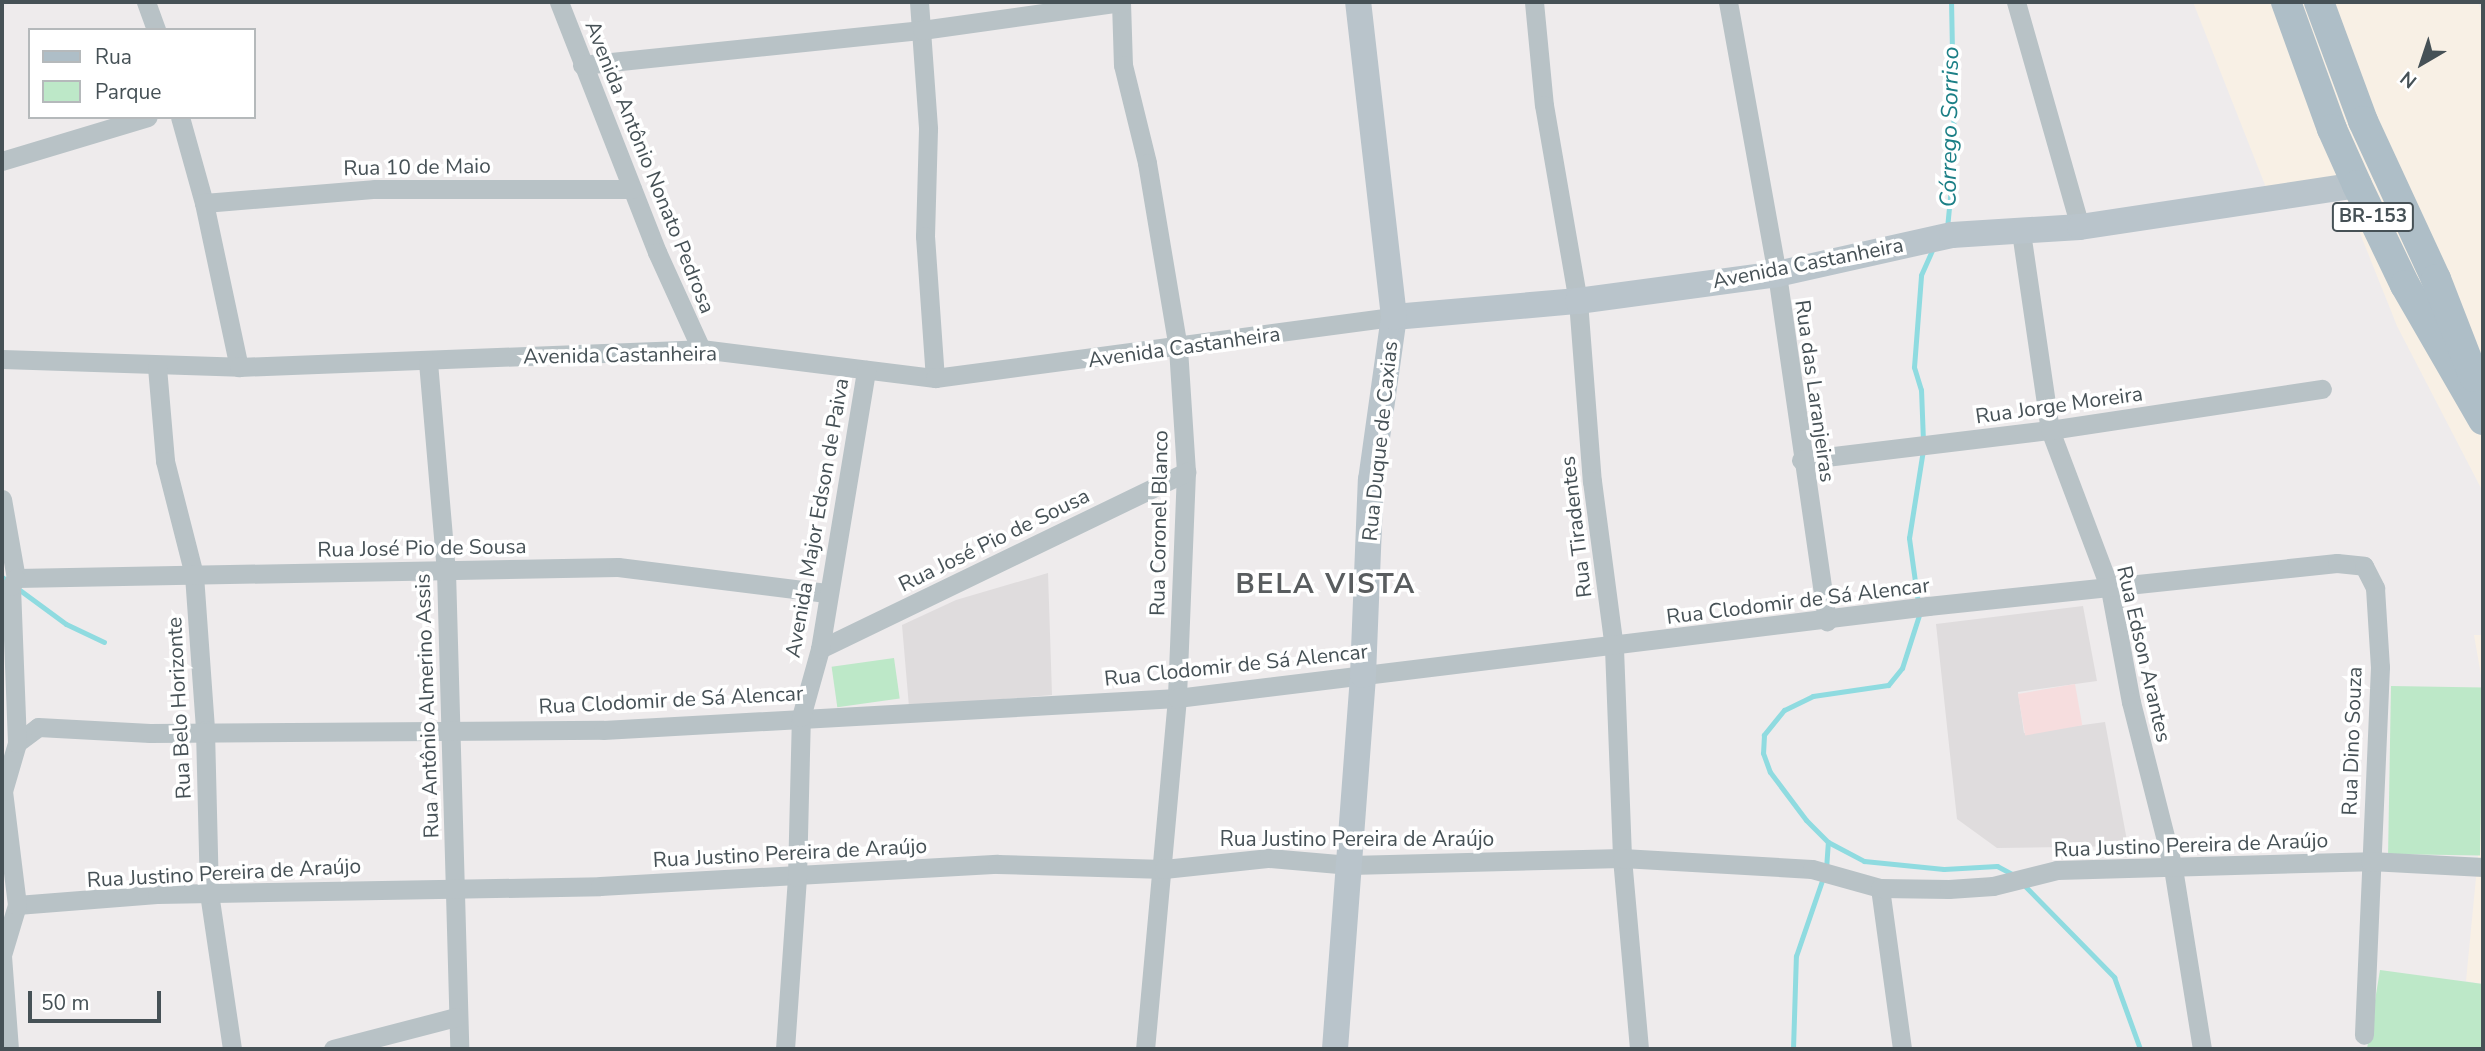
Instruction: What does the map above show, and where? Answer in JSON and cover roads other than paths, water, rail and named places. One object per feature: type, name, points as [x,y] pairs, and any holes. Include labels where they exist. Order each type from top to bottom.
[{"type":"main road","name":"BR-153","points":[[2286,2],[2332,129],[2357,185],[2405,285],[2483,420]]},
{"type":"main road","name":"BR-153","points":[[2319,2],[2371,141],[2435,279],[2483,400]]},
{"type":"street","points":[[146,2],[155,28]]},
{"type":"street","name":"Avenida Antônio Nonato Pedrosa","points":[[559,2],[632,189],[701,349]]},
{"type":"street","points":[[919,2],[928,129],[925,236],[935,378]]},
{"type":"street","points":[[582,65],[922,30],[1121,2]]},
{"type":"street","name":"Rua Coronel Blanco","points":[[1121,2],[1123,65],[1147,163],[1178,348],[1186,472],[1177,698],[1164,869],[1145,1049]]},
{"type":"street","name":"Rua Duque de Caxias","points":[[1335,1049],[1363,676],[1371,480],[1394,317],[1359,2]]},
{"type":"street","name":"Rua Tiradentes","points":[[1534,2],[1544,105],[1578,301],[1592,481],[1614,648],[1622,858],[1639,1049]]},
{"type":"street","name":"Rua das Laranjeiras","points":[[1728,2],[1777,274],[1801,460],[1827,621]]},
{"type":"street","points":[[2017,2],[2080,227]]},
{"type":"street","points":[[2,161],[141,119]]},
{"type":"street","points":[[181,119],[204,202],[239,367]]},
{"type":"street","name":"Avenida Castanheira","points":[[2,359],[157,367],[239,367],[428,362],[701,349],[935,378],[1178,348],[1394,317],[1578,301],[1777,274],[1952,235],[2080,227],[2357,185]]},
{"type":"street","name":"Rua 10 de Maio","points":[[204,202],[375,189],[632,189]]},
{"type":"street","name":"Rua Edson Arantes","points":[[2021,232],[2050,430],[2110,589],[2131,702],[2173,869],[2202,1049]]},
{"type":"street","name":"Rua Antônio Almerino Assis","points":[[428,362],[446,571],[458,1049]]},
{"type":"street","name":"Rua Belo Horizonte","points":[[157,367],[165,461],[194,575],[205,730],[209,893],[232,1049]]},
{"type":"street","name":"Avenida Major Edson de Paiva","points":[[785,1049],[797,877],[801,717],[820,649],[866,370]]},
{"type":"street","name":"Rua Jorge Moreira","points":[[1801,460],[2050,430],[2322,389]]},
{"type":"street","name":"Rua José Pio de Sousa","points":[[820,649],[1186,472]]},
{"type":"street","points":[[2,499],[17,743],[3,791],[18,905],[2,956],[9,1049]]},
{"type":"street","name":"Rua Clodomir de Sá Alencar","points":[[17,743],[38,727],[137,733],[205,730],[603,730],[1177,698],[1614,648],[1928,606],[2337,564],[2364,566],[2375,588],[2375,616]]},
{"type":"street","name":"Rua José Pio de Sousa","points":[[9,584],[194,575],[618,567],[828,593]]},
{"type":"street","name":"Rua Dino Souza","points":[[2364,1035],[2380,667],[2375,616]]},
{"type":"street","name":"Rua Justino Pereira de Araújo","points":[[18,905],[209,893],[797,877],[997,864],[1164,869],[1269,858],[1350,865],[1622,858],[1812,869],[1880,888],[1978,888],[2057,870],[2173,869],[2370,861],[2483,867]]},
{"type":"street","points":[[1880,888],[1902,1049]]},
{"type":"street","points":[[333,1049],[456,1017]]},
{"type":"waterway","name":"Córrego Sorriso","points":[[1947,228],[1954,156],[1951,2]]},
{"type":"waterway","name":"Córrego Sorriso","points":[[1923,441],[1921,390],[1914,367],[1921,275],[1933,248]]},
{"type":"waterway","name":"Córrego Sorriso","points":[[1918,603],[1909,538],[1923,450]]},
{"type":"waterway","points":[[2,577],[66,624],[104,642]]},
{"type":"waterway","name":"Córrego Sorriso","points":[[1920,612],[1902,668],[1888,685],[1813,696],[1784,710],[1764,735],[1763,753],[1770,772],[1806,820],[1828,842],[1864,861],[1944,869],[1997,866],[2016,876]]},
{"type":"waterway","points":[[1793,1049],[1796,956],[1826,869],[1828,842]]},
{"type":"waterway","name":"Córrego Sorriso","points":[[2022,883],[2114,977],[2140,1049]]},
{"type":"district","name":"BELA VISTA","points":[[1326,584]]}]
